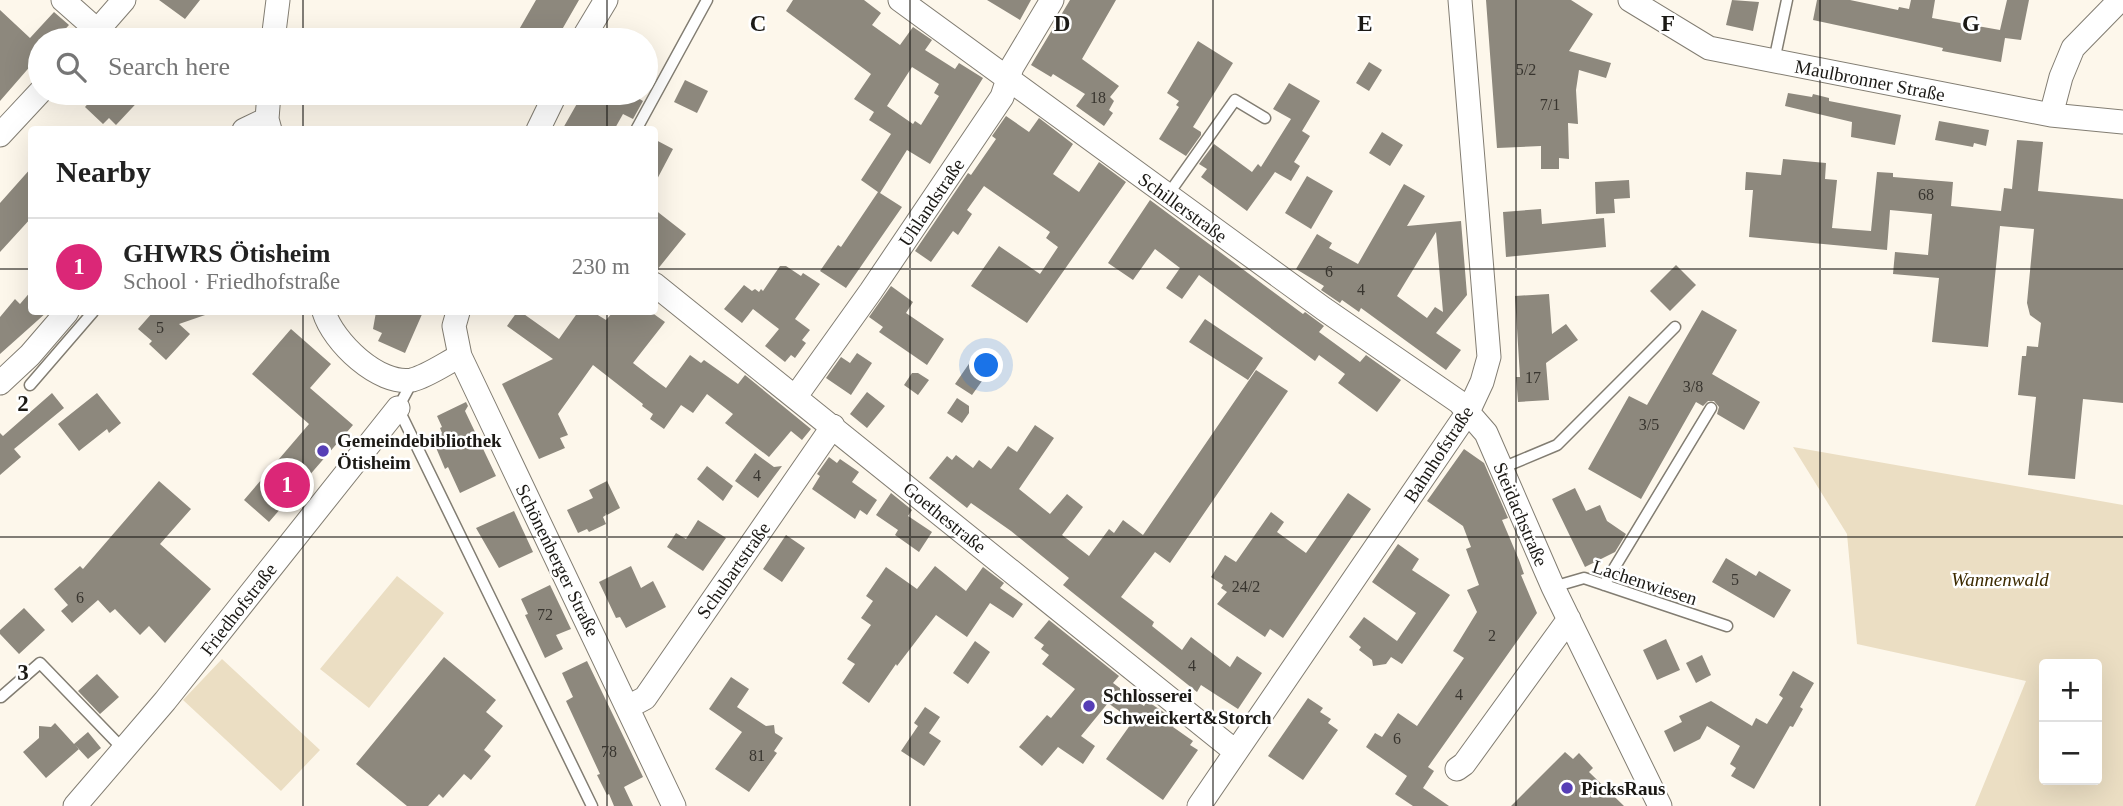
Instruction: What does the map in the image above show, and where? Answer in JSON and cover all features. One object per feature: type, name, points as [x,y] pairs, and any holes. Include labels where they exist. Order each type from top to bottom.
[{"type":"street","points":[[63,0],[86,28]]},
{"type":"street","points":[[100,28],[124,0]]},
{"type":"street","points":[[274,28],[278,0]]},
{"type":"street","points":[[589,28],[606,0]]},
{"type":"street","name":"Schillerstraße","points":[[900,0],[1324,309],[1459,402],[1468,412]]},
{"type":"street","name":"Uhlandstraße","points":[[796,396],[871,291],[1002,97],[1012,67],[1052,0]]},
{"type":"street","name":"Bahnhofstraße","points":[[1199,806],[1468,412],[1482,382],[1489,357],[1460,0]]},
{"type":"street","name":"Maulbronner Straße","points":[[1630,0],[1709,48],[2051,116],[2123,122]]},
{"type":"street","points":[[2051,116],[2061,77],[2073,48],[2120,0]]},
{"type":"street","points":[[0,135],[28,105]]},
{"type":"street","points":[[265,126],[268,105]]},
{"type":"street","points":[[540,126],[550,105]]},
{"type":"street","name":"Goethestraße","points":[[658,287],[1236,752]]},
{"type":"street","points":[[0,383],[30,355],[64,315]]},
{"type":"street","points":[[325,315],[354,357],[392,381],[414,380],[460,356]]},
{"type":"street","name":"Schönenberger Straße","points":[[457,315],[454,326],[460,356],[674,806]]},
{"type":"street","name":"Friedhofstraße","points":[[75,806],[124,750],[398,408]]},
{"type":"street","name":"Steidachstraße","points":[[1468,412],[1486,433],[1553,587],[1654,803]]},
{"type":"street","name":"Schubartstraße","points":[[628,707],[645,698],[833,426]]},
{"type":"street","points":[[1457,769],[1464,764],[1569,619]]},
{"type":"lane","points":[[658,89],[706,0]]},
{"type":"lane","points":[[1774,61],[1787,0]]},
{"type":"lane","points":[[1167,196],[1235,100],[1265,118]]},
{"type":"lane","points":[[638,126],[649,105]]},
{"type":"lane","points":[[30,385],[90,315]]},
{"type":"lane","points":[[1502,468],[1557,445],[1675,327]]},
{"type":"lane","points":[[414,380],[398,408],[592,806]]},
{"type":"lane","points":[[1604,585],[1710,408]]},
{"type":"lane","name":"Lachenwiesen","points":[[1553,587],[1584,578],[1727,626]]},
{"type":"lane","points":[[1,697],[40,663],[124,750]]},
{"type":"green space","name":"Wannenwald","points":[[1793,447],[2123,505],[2123,806],[1975,806],[2026,681],[1857,644],[1847,534]]},
{"type":"green space","points":[[397,576],[444,613],[369,708],[320,669]]},
{"type":"green space","points":[[222,659],[320,750],[281,791],[183,700]]},
{"type":"building","points":[[159,0],[200,0],[185,19]]},
{"type":"building","points":[[536,0],[579,0],[563,28],[520,28]]},
{"type":"building","points":[[793,0],[864,0],[881,13],[872,25],[900,45],[913,27],[932,40],[925,50],[955,69],[959,63],[983,78],[930,164],[907,150],[880,193],[902,207],[846,288],[820,271],[838,245],[841,247],[878,192],[861,180],[891,134],[869,120],[874,112],[854,99],[871,74],[786,11]],"holes":[[[912,67],[939,84],[934,93],[939,96],[921,125],[915,121],[913,124],[887,106]]]},
{"type":"building","points":[[987,0],[1031,0],[1020,20]]},
{"type":"building","points":[[1070,0],[1116,0],[1082,59],[1119,86],[1110,97],[1114,101],[1109,110],[1113,113],[1104,126],[1076,106],[1085,94],[1053,74],[1051,77],[1031,65]]},
{"type":"building","points":[[1486,0],[1571,0],[1593,14],[1569,51],[1611,63],[1606,78],[1579,70],[1576,90],[1578,124],[1568,123],[1569,159],[1559,158],[1559,169],[1541,169],[1541,146],[1497,148]]},
{"type":"building","points":[[1732,0],[1759,2],[1753,31],[1726,25]]},
{"type":"building","points":[[1817,0],[1850,0],[1898,10],[1899,7],[1909,9],[1911,0],[1935,0],[1932,18],[2000,30],[2007,0],[2029,0],[2021,40],[2005,38],[2001,62],[1942,51],[1943,48],[1813,20]]},
{"type":"building","points":[[0,10],[28,36],[28,69],[0,101]]},
{"type":"building","points":[[54,12],[69,25],[66,28],[39,28]]},
{"type":"building","points":[[1198,41],[1233,63],[1193,127],[1201,132],[1201,135],[1186,156],[1159,139],[1179,107],[1176,105],[1179,101],[1167,93]]},
{"type":"building","points":[[1369,62],[1382,70],[1369,91],[1356,83]]},
{"type":"building","points":[[685,80],[708,91],[697,113],[674,102]]},
{"type":"building","points":[[1289,83],[1320,101],[1302,131],[1310,136],[1294,162],[1300,166],[1291,181],[1275,172],[1247,211],[1201,177],[1207,169],[1199,164],[1214,144],[1252,172],[1258,164],[1261,167],[1291,119],[1273,109]]},
{"type":"building","points":[[1788,93],[1812,97],[1813,94],[1829,98],[1829,101],[1901,115],[1895,145],[1851,137],[1852,122],[1785,106]]},
{"type":"building","points":[[135,105],[116,125],[109,118],[103,124],[85,107]]},
{"type":"building","points":[[576,105],[641,105],[633,119],[623,114],[616,126],[564,126]]},
{"type":"building","points":[[1006,116],[1029,132],[1039,118],[1073,144],[1053,174],[1079,192],[1099,162],[1126,182],[1027,323],[971,286],[999,246],[1040,274],[1058,247],[1046,238],[1050,232],[984,186],[967,210],[972,214],[958,235],[953,231],[931,262],[915,251],[968,173],[971,175],[996,139],[992,136]]},
{"type":"building","points":[[1939,121],[1989,130],[1986,146],[1974,143],[1973,147],[1935,140]]},
{"type":"building","points":[[1382,132],[1403,145],[1390,166],[1369,153]]},
{"type":"building","points":[[2017,140],[2043,142],[2038,191],[2123,199],[2123,403],[2083,399],[2075,479],[2028,475],[2036,397],[2018,395],[2022,356],[2026,356],[2027,346],[2038,347],[2041,323],[2030,315],[2027,303],[2034,229],[2000,226],[1988,347],[1932,342],[1939,278],[1893,274],[1895,252],[1928,255],[1932,214],[1890,210],[1887,250],[1749,237],[1753,190],[1745,190],[1746,172],[1781,175],[1783,159],[1826,163],[1825,179],[1837,180],[1832,228],[1871,231],[1877,172],[1893,173],[1893,177],[1953,182],[1951,206],[2001,211],[2004,188],[2012,189]]},
{"type":"building","points":[[658,141],[673,149],[658,177]]},
{"type":"building","points":[[28,172],[28,221],[0,252],[0,203]]},
{"type":"building","points":[[1307,176],[1333,191],[1311,229],[1285,213]]},
{"type":"building","points":[[1629,180],[1630,198],[1614,199],[1615,213],[1596,214],[1595,182]]},
{"type":"building","points":[[1404,184],[1425,196],[1407,226],[1461,221],[1467,295],[1436,333],[1461,350],[1446,370],[1361,308],[1359,312],[1342,300],[1340,303],[1321,290],[1324,286],[1296,269],[1317,234],[1332,243],[1329,248],[1358,264]],"holes":[[[1436,232],[1443,312],[1435,307],[1427,318],[1397,296]]]},
{"type":"building","points":[[1150,200],[1303,314],[1305,312],[1324,326],[1319,332],[1360,362],[1366,355],[1401,380],[1377,412],[1338,383],[1345,374],[1319,355],[1315,361],[1199,275],[1182,299],[1166,288],[1180,268],[1155,249],[1133,280],[1108,263]]},
{"type":"building","points":[[1541,209],[1542,224],[1604,218],[1606,247],[1506,257],[1503,212]]},
{"type":"building","points":[[658,212],[686,234],[658,269]]},
{"type":"building","points":[[1676,265],[1696,285],[1670,311],[1650,291]]},
{"type":"building","points":[[780,266],[786,266],[801,276],[803,273],[820,284],[795,319],[810,330],[802,340],[806,343],[795,358],[791,355],[785,362],[765,346],[779,329],[753,309],[742,323],[724,309],[744,285],[752,291],[763,291]]},
{"type":"building","points":[[891,286],[913,302],[906,313],[944,339],[927,365],[879,332],[883,327],[869,317]]},
{"type":"building","points":[[1549,294],[1552,334],[1566,324],[1578,340],[1546,363],[1549,400],[1518,402],[1516,377],[1520,377],[1515,296]]},
{"type":"building","points":[[28,295],[28,315],[44,315],[0,354],[0,317],[15,299],[20,304]]},
{"type":"building","points":[[1702,310],[1737,330],[1712,374],[1760,402],[1744,430],[1717,414],[1719,407],[1714,401],[1708,401],[1703,406],[1696,402],[1641,499],[1588,469],[1629,396],[1647,405]]},
{"type":"building","points":[[150,315],[205,315],[179,324],[190,334],[166,360],[149,344],[152,341],[138,329]]},
{"type":"building","points":[[375,315],[422,315],[405,353],[378,341],[382,333],[373,329]]},
{"type":"building","points":[[515,315],[525,315],[559,339],[576,315],[598,315],[606,320],[610,315],[655,315],[665,322],[633,363],[666,388],[690,355],[701,363],[704,360],[738,384],[745,375],[811,429],[802,440],[791,431],[769,457],[725,423],[733,414],[707,394],[693,413],[681,405],[664,429],[650,419],[653,414],[642,406],[643,404],[593,365],[558,414],[568,435],[560,438],[565,448],[539,459],[502,384],[553,359],[507,326]]},
{"type":"building","points":[[1205,319],[1263,358],[1248,380],[1189,342]]},
{"type":"building","points":[[291,329],[331,364],[310,388],[353,425],[269,522],[244,500],[309,424],[252,374]]},
{"type":"building","points":[[857,353],[872,363],[851,395],[826,378],[841,357],[850,363]]},
{"type":"building","points":[[975,355],[992,367],[972,395],[955,384]]},
{"type":"building","points":[[1256,370],[1288,391],[1170,563],[1155,552],[1121,597],[1154,622],[1152,626],[1182,650],[1191,637],[1230,667],[1237,656],[1262,673],[1238,709],[1201,685],[1197,692],[1063,585],[1069,578],[1011,531],[971,503],[967,508],[929,478],[947,456],[952,460],[956,455],[973,468],[979,460],[991,469],[1008,446],[1017,452],[1035,425],[1054,438],[1019,489],[1050,514],[1067,494],[1083,507],[1062,535],[1089,556],[1109,529],[1114,533],[1123,520],[1143,535]]},
{"type":"building","points":[[912,373],[918,373],[929,380],[918,395],[904,385]]},
{"type":"building","points":[[867,392],[885,406],[867,428],[850,414]]},
{"type":"building","points":[[52,393],[64,408],[14,449],[21,457],[0,475],[0,433],[3,436]]},
{"type":"building","points":[[97,393],[121,423],[109,433],[107,429],[79,451],[58,424]]},
{"type":"building","points":[[957,398],[969,406],[969,413],[962,423],[947,413]]},
{"type":"building","points":[[466,402],[468,406],[465,411],[496,476],[460,493],[448,467],[445,469],[432,438],[442,433],[437,416]]},
{"type":"building","points":[[1464,449],[1484,463],[1508,518],[1502,520],[1537,613],[1428,767],[1434,771],[1423,788],[1449,806],[1413,806],[1395,794],[1407,776],[1366,747],[1375,733],[1382,737],[1398,713],[1417,726],[1464,658],[1453,651],[1477,612],[1467,590],[1479,585],[1466,549],[1471,547],[1463,526],[1427,501]]},
{"type":"building","points":[[755,453],[774,467],[782,466],[758,498],[735,481]]},
{"type":"building","points":[[829,457],[837,463],[840,459],[859,472],[852,482],[877,500],[867,515],[860,510],[855,519],[812,489],[820,476],[817,474]]},
{"type":"building","points":[[707,466],[733,486],[723,501],[697,479]]},
{"type":"building","points":[[159,481],[191,509],[160,544],[211,589],[165,643],[149,626],[140,635],[115,609],[110,613],[98,600],[72,623],[61,611],[68,605],[54,589],[80,566],[83,569]]},
{"type":"building","points":[[607,481],[620,508],[607,515],[605,513],[603,517],[606,524],[589,532],[587,529],[578,533],[567,510],[593,498],[589,490]]},
{"type":"building","points":[[1575,488],[1586,511],[1600,505],[1607,521],[1626,534],[1615,552],[1585,567],[1552,499]]},
{"type":"building","points":[[891,493],[912,510],[908,516],[932,532],[919,552],[895,535],[898,530],[876,515]]},
{"type":"building","points":[[1348,493],[1371,509],[1283,638],[1270,629],[1265,637],[1217,604],[1227,592],[1221,588],[1223,585],[1211,577],[1225,555],[1236,562],[1271,512],[1284,522],[1277,532],[1306,553]]},
{"type":"building","points":[[514,511],[533,552],[499,568],[476,528]]},
{"type":"building","points":[[698,520],[726,538],[703,571],[667,547],[676,533],[686,539]]},
{"type":"building","points":[[786,535],[805,548],[782,582],[763,569]]},
{"type":"building","points":[[1398,544],[1419,559],[1412,570],[1450,595],[1402,664],[1391,657],[1386,664],[1373,666],[1372,660],[1359,650],[1361,647],[1349,637],[1364,617],[1397,641],[1416,613],[1372,582]]},
{"type":"building","points":[[1726,558],[1756,576],[1759,571],[1791,590],[1774,618],[1712,582]]},
{"type":"building","points":[[631,566],[641,588],[653,581],[666,607],[626,628],[620,617],[616,618],[599,582]]},
{"type":"building","points":[[935,566],[966,591],[983,567],[1004,583],[1000,588],[1023,604],[1013,618],[990,603],[967,637],[936,615],[897,666],[896,664],[869,703],[842,683],[855,664],[847,659],[871,625],[861,618],[873,601],[866,596],[886,567],[917,589]]},
{"type":"building","points":[[550,585],[571,629],[556,635],[563,649],[545,658],[525,615],[528,614],[521,599]]},
{"type":"building","points":[[24,608],[45,630],[19,654],[0,634],[0,630]]},
{"type":"building","points":[[1049,620],[1119,676],[1113,683],[1144,706],[1147,701],[1168,715],[1176,722],[1173,727],[1193,741],[1190,745],[1198,750],[1163,800],[1106,759],[1133,721],[1108,703],[1081,736],[1095,746],[1083,764],[1058,747],[1042,766],[1019,747],[1047,715],[1051,718],[1075,689],[1042,664],[1049,655],[1041,649],[1044,645],[1034,638]]},
{"type":"building","points":[[1666,639],[1680,670],[1657,680],[1643,650]]},
{"type":"building","points":[[975,641],[990,652],[968,684],[953,673]]},
{"type":"building","points":[[1702,655],[1711,675],[1696,683],[1686,663]]},
{"type":"building","points":[[444,657],[496,700],[486,712],[503,726],[484,750],[491,756],[471,780],[464,774],[443,798],[439,794],[428,806],[407,806],[356,764]]},
{"type":"building","points":[[587,661],[643,777],[624,787],[633,806],[614,806],[597,775],[600,774],[566,701],[573,697],[562,673]]},
{"type":"building","points":[[1793,671],[1814,683],[1800,707],[1803,709],[1793,727],[1790,726],[1754,789],[1731,776],[1736,768],[1730,764],[1740,746],[1707,726],[1700,739],[1674,752],[1664,731],[1682,722],[1679,716],[1711,701],[1752,726],[1756,718],[1767,724],[1783,698],[1779,695]]},
{"type":"building","points":[[97,674],[119,697],[100,714],[78,691]]},
{"type":"building","points":[[731,677],[749,689],[737,707],[766,726],[774,725],[775,733],[783,738],[774,751],[777,753],[749,792],[715,769],[742,732],[709,709]]},
{"type":"building","points":[[1308,698],[1323,708],[1320,712],[1331,719],[1328,723],[1338,730],[1303,780],[1268,756]]},
{"type":"building","points":[[925,707],[940,717],[929,733],[941,741],[924,766],[901,751],[918,726],[914,723]]},
{"type":"building","points":[[55,723],[74,744],[88,732],[101,748],[88,759],[79,749],[46,778],[23,752],[39,738],[39,726],[51,727]]},
{"type":"building","name":"PicksRaus","points":[[1565,752],[1573,759],[1579,753],[1593,768],[1589,772],[1624,806],[1511,806]]},
{"type":"place","name":"Gemeindebibliothek Ötisheim","points":[[323,451]]},
{"type":"place","name":"GHWRS Ötisheim","points":[[287,485]]},
{"type":"place","name":"Schlosserei Schweickert&Storch","points":[[1089,706]]},
{"type":"place","name":"PicksRaus","points":[[1567,788]]}]
